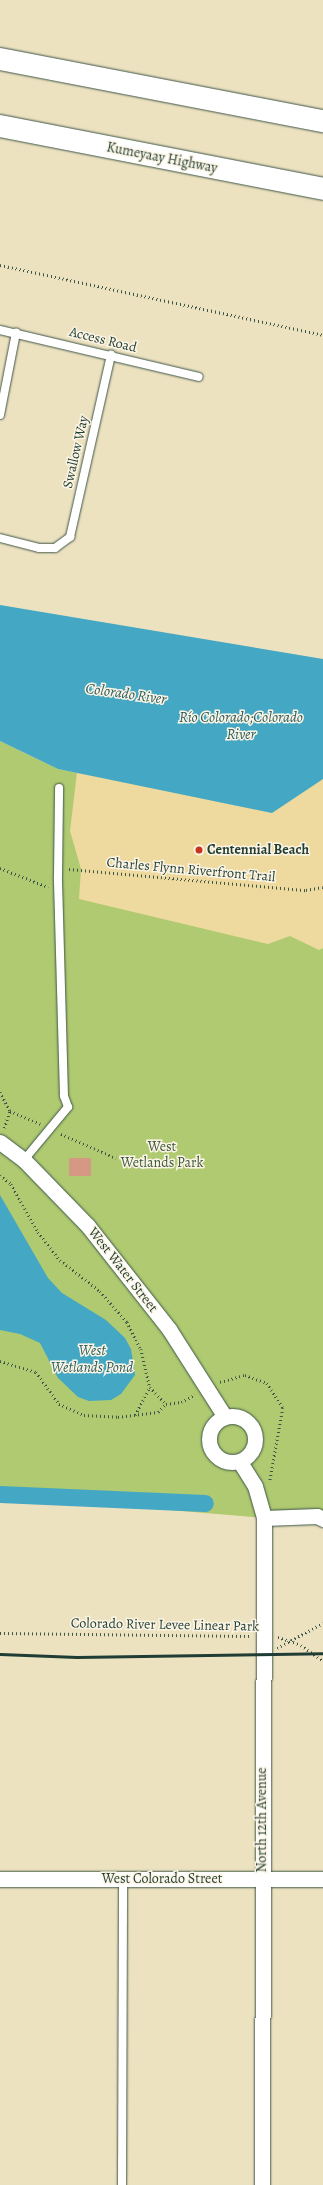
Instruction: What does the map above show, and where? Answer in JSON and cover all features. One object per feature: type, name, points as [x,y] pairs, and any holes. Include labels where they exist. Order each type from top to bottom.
[{"type":"highway","points":[[0,59],[323,121]]},
{"type":"highway","name":"Kumeyaay Highway","points":[[0,126],[323,189]]},
{"type":"street","name":"West Water Street","points":[[0,1142],[24,1160],[88,1226],[170,1329],[225,1417]]},
{"type":"street","points":[[225,1417],[241,1418],[253,1428],[255,1436],[252,1451],[240,1462],[224,1462],[212,1452],[209,1445],[210,1431],[219,1420],[225,1417]]},
{"type":"street","name":"North 12th Avenue","points":[[240,1462],[255,1486],[264,1518],[262,2185]]},
{"type":"street","points":[[264,1518],[317,1516],[323,1519]]},
{"type":"street","name":"West Colorado Street","points":[[0,1879],[323,1879]]},
{"type":"lane","name":"Access Road","points":[[0,330],[199,377]]},
{"type":"lane","points":[[0,415],[16,333]]},
{"type":"lane","name":"Swallow Way","points":[[0,538],[39,548],[55,548],[70,537],[111,355]]},
{"type":"lane","points":[[24,1160],[68,1107],[64,1096],[58,890],[59,788]]},
{"type":"lane","points":[[122,2185],[123,1879]]},
{"type":"path","points":[[0,265],[323,335]]},
{"type":"path","points":[[0,868],[58,890]]},
{"type":"path","name":"Charles Flynn Riverfront Trail","points":[[58,869],[306,890],[323,888]]},
{"type":"path","points":[[0,1092],[10,1111]]},
{"type":"path","points":[[0,1175],[11,1184],[38,1232],[60,1260],[100,1291],[128,1322],[141,1349],[150,1387],[166,1404],[158,1412],[118,1417],[84,1415],[59,1404],[36,1372],[0,1361]]},
{"type":"path","points":[[135,1415],[150,1387]]},
{"type":"path","points":[[263,1642],[280,1648],[320,1623],[323,1623]]},
{"type":"path","name":"Colorado River Levee Linear Park","points":[[0,1634],[263,1642],[291,1641],[323,1661]]},
{"type":"green space","name":"West Wetlands Park","points":[[0,741],[58,769],[272,813],[323,779],[323,1519],[264,1518],[0,1496]]},
{"type":"sand","name":"Centennial Beach","points":[[77,772],[272,813],[323,779],[323,948],[319,950],[290,936],[268,944],[79,899],[81,869],[70,831]]},
{"type":"water","name":"Río Colorado;Colorado River","points":[[0,605],[323,659],[323,779],[272,813],[58,769],[0,741]]},
{"type":"water","name":"West Wetlands Pond","points":[[0,1195],[48,1278],[62,1293],[106,1320],[125,1338],[131,1349],[135,1375],[121,1394],[111,1400],[89,1401],[78,1397],[58,1378],[40,1343],[20,1334],[0,1330]]},
{"type":"building","points":[[69,1158],[91,1158],[91,1176],[69,1176]]},
{"type":"waterway","points":[[0,1494],[205,1503]]},
{"type":"railway","points":[[0,1654],[77,1657],[323,1653]]},
{"type":"place","name":"Centennial Beach","points":[[199,850]]},
{"type":"water label","name":"Colorado River","points":[[126,694]]}]
